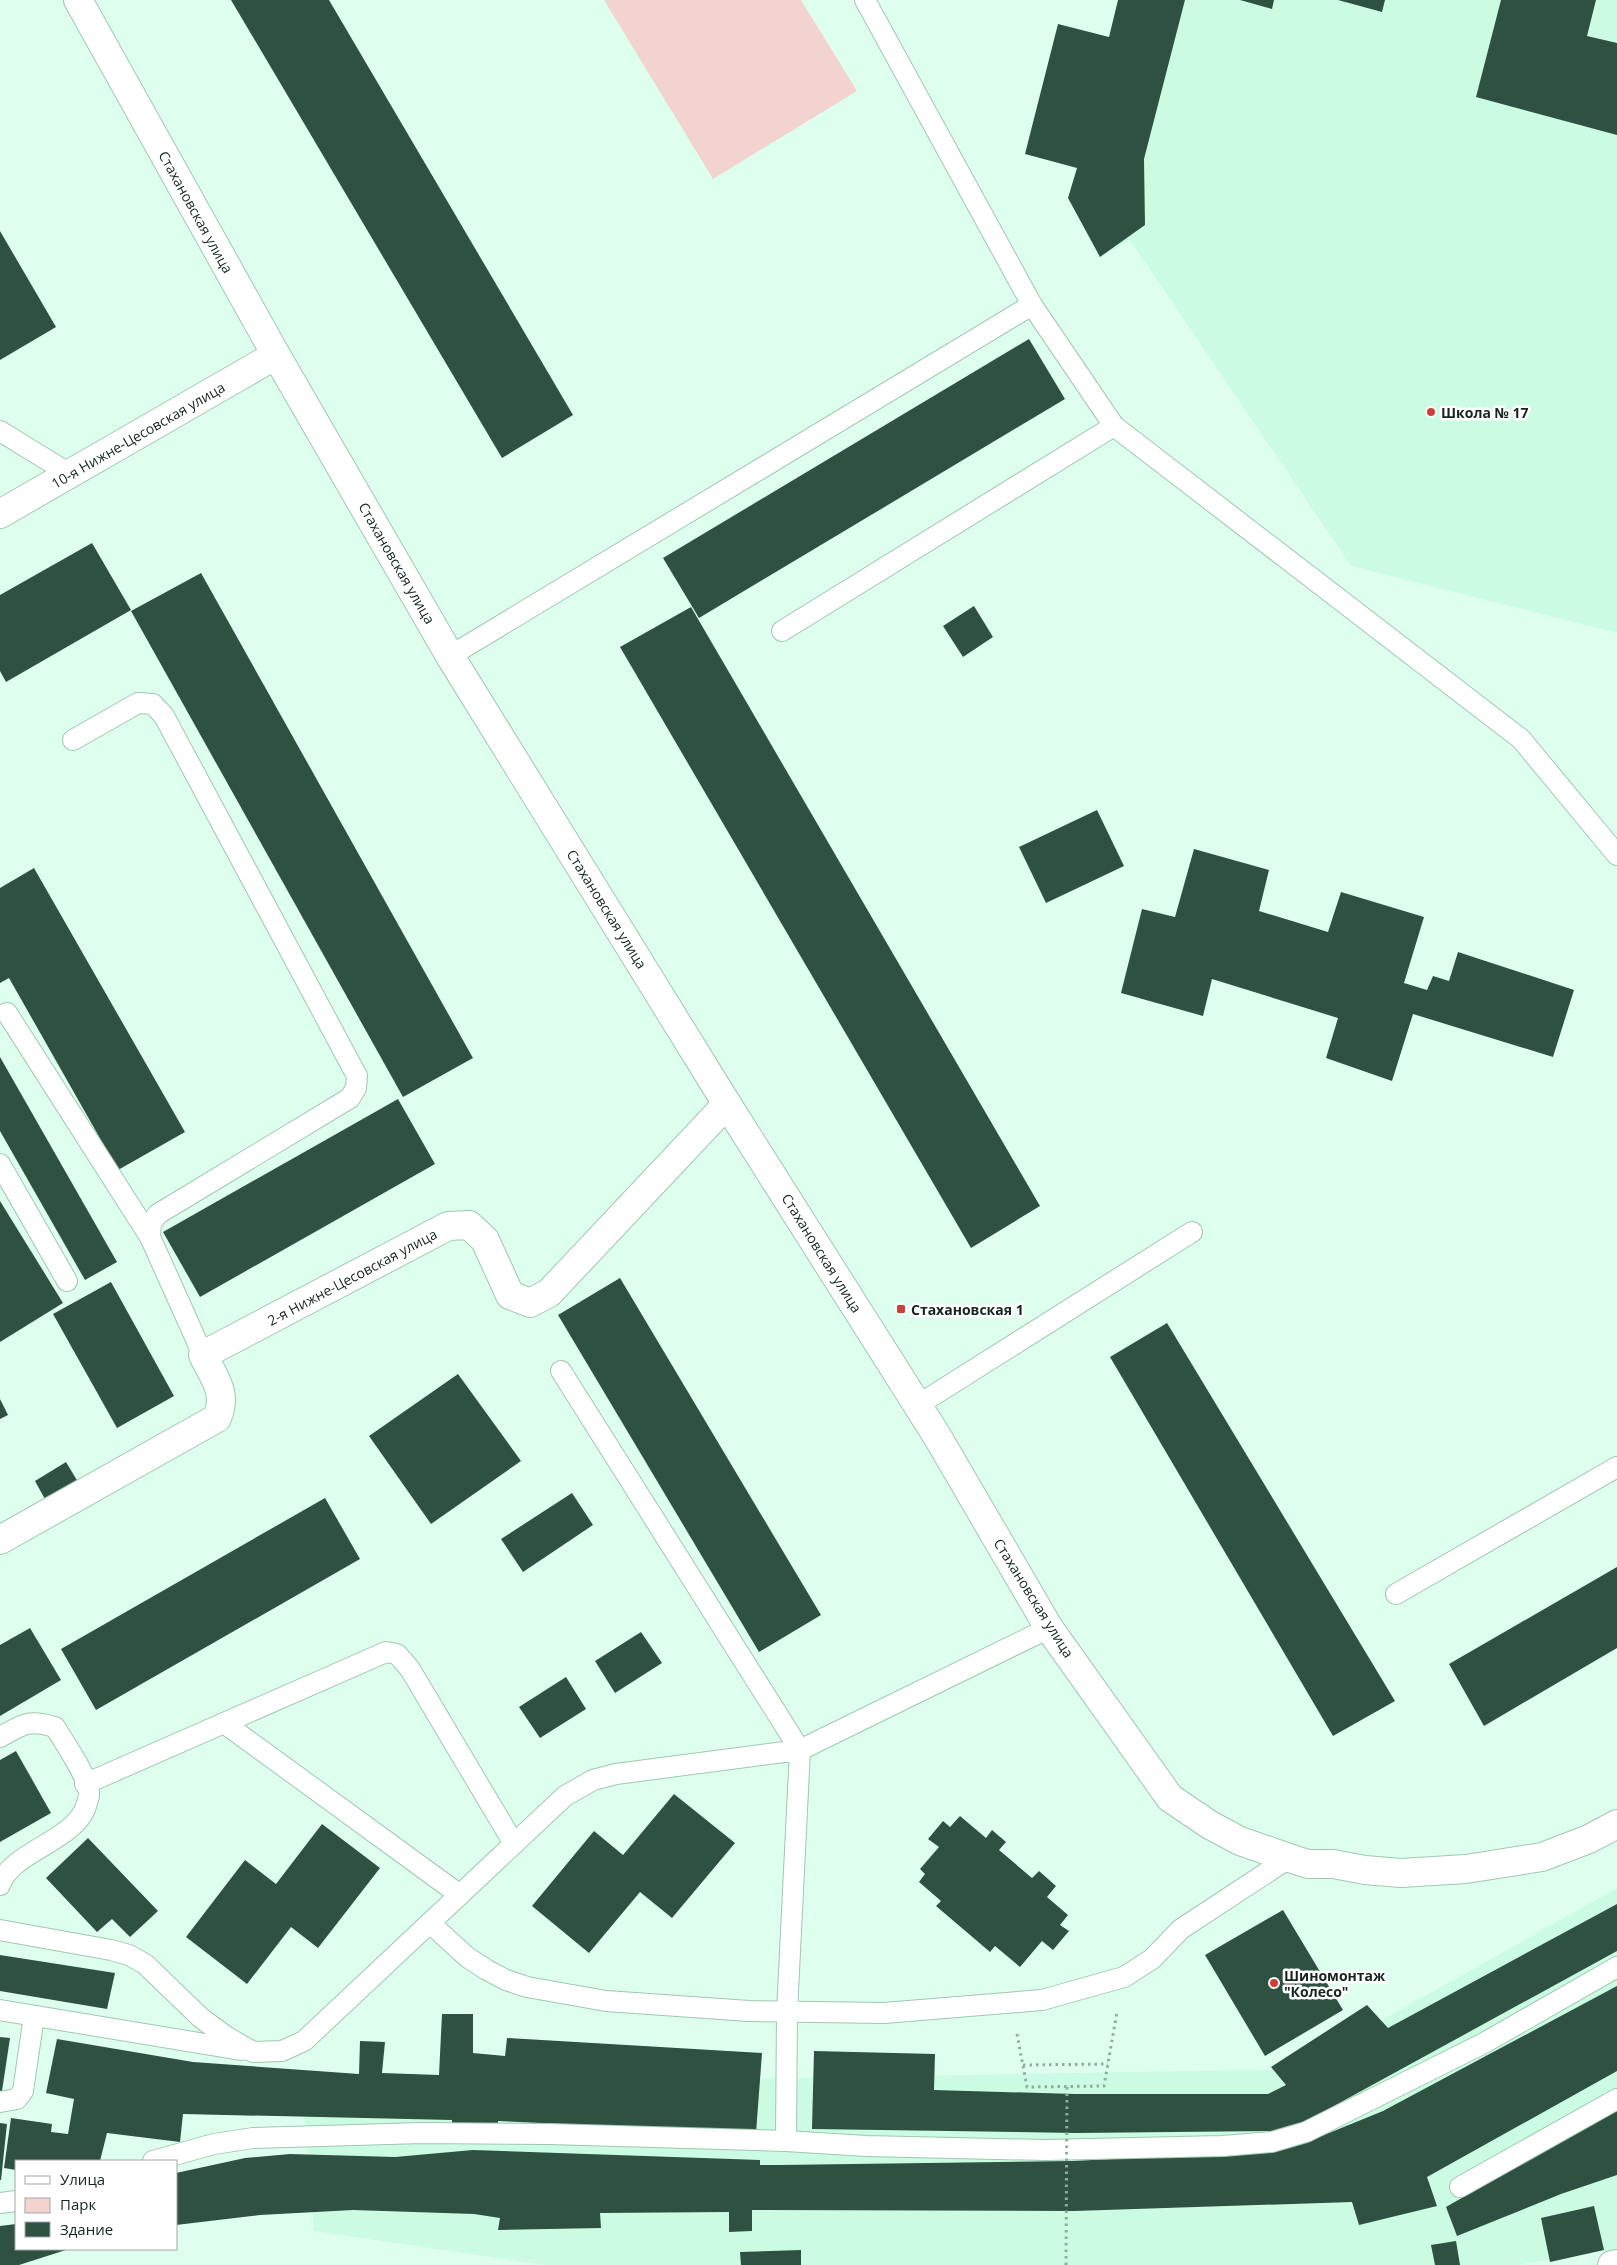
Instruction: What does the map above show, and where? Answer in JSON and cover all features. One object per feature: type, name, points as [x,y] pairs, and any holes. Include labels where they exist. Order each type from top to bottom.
[{"type":"street","name":"Стахановская улица","points":[[78,0],[276,356],[450,656],[727,1104],[918,1405],[1049,1628],[1170,1798],[1240,1841],[1289,1858]]},
{"type":"street","name":"10-я Нижне-Цесовская улица","points":[[0,514],[276,356]]},
{"type":"street","name":"2-я Нижне-Цесовская улица","points":[[203,1355],[448,1226],[469,1225],[484,1240],[510,1295],[530,1303],[549,1293],[727,1104]]},
{"type":"street","points":[[0,1540],[217,1418],[222,1406],[222,1393],[203,1355]]},
{"type":"street","points":[[1289,1858],[1308,1864],[1333,1864],[1365,1870],[1402,1873],[1466,1870],[1542,1858],[1589,1839],[1617,1824]]},
{"type":"street","points":[[1612,2265],[1617,2264]]},
{"type":"lane","points":[[865,0],[1032,305],[1114,426],[1521,739],[1617,856]]},
{"type":"lane","points":[[450,656],[1032,305]]},
{"type":"lane","points":[[782,631],[1114,426]]},
{"type":"lane","points":[[0,431],[70,474]]},
{"type":"lane","points":[[73,740],[138,703],[154,704],[357,1076],[356,1088],[350,1098],[158,1214],[151,1223],[150,1237]]},
{"type":"lane","points":[[8,1014],[150,1237],[203,1355]]},
{"type":"lane","points":[[0,1164],[67,1281]]},
{"type":"lane","points":[[918,1405],[1192,1232]]},
{"type":"lane","points":[[561,1371],[800,1750],[787,2012],[786,2141]]},
{"type":"lane","points":[[1396,1594],[1617,1467]]},
{"type":"lane","points":[[0,2010],[253,2052],[282,2051],[304,2041],[565,1796],[593,1780],[616,1774],[800,1750],[1049,1628]]},
{"type":"lane","points":[[85,1784],[386,1652],[397,1654],[410,1669],[514,1844]]},
{"type":"lane","points":[[0,1737],[22,1725],[37,1722],[55,1727],[90,1792],[86,1807],[78,1821],[10,1870],[0,1885]]},
{"type":"lane","points":[[224,1722],[460,1895]]},
{"type":"lane","points":[[430,1923],[467,1957],[506,1980],[527,1987],[606,2001],[787,2012],[884,2013],[1042,2000],[1124,1976],[1152,1958],[1181,1929],[1289,1858]]},
{"type":"lane","points":[[0,1930],[129,1955],[145,1964],[201,2018],[227,2037],[253,2052]]},
{"type":"lane","points":[[158,2160],[214,2144],[253,2138],[422,2133],[549,2134],[786,2141],[866,2146],[1045,2150],[1222,2146],[1272,2142],[1306,2132],[1475,2048],[1617,1967]]},
{"type":"lane","points":[[0,2102],[17,2099],[22,2091],[34,2016]]},
{"type":"lane","points":[[1460,2187],[1617,2099]]},
{"type":"lane","points":[[0,2203],[15,2201]]},
{"type":"path","points":[[1011,2002],[1027,2086],[1104,2086],[1124,1976]]},
{"type":"path","points":[[1023,2065],[1108,2064]]},
{"type":"path","points":[[1066,2265],[1067,2086]]},
{"type":"shaded area","name":"Школа № 17","points":[[1185,0],[1617,0],[1617,633],[1351,566],[1130,240],[1100,257],[1145,225],[1144,159]]},
{"type":"shaded area","points":[[1617,1888],[1617,2249],[1516,2265],[545,2265],[314,2231],[302,2087],[1295,2069]]},
{"type":"green space","points":[[604,0],[801,0],[857,91],[713,179]]},
{"type":"building","points":[[231,0],[329,0],[573,415],[502,458]]},
{"type":"building","points":[[1118,0],[1185,0],[1144,159],[1145,225],[1100,257],[1068,198],[1077,168],[1025,154],[1058,24],[1109,37]]},
{"type":"building","points":[[1240,0],[1274,0],[1272,9]]},
{"type":"building","points":[[1338,0],[1385,0],[1382,12]]},
{"type":"building","points":[[1501,0],[1596,0],[1587,36],[1617,43],[1617,135],[1476,97]]},
{"type":"building","points":[[0,231],[56,327],[0,360]]},
{"type":"building","points":[[1029,339],[1065,399],[699,618],[663,558]]},
{"type":"building","points":[[92,543],[131,610],[6,682],[0,671],[0,595]]},
{"type":"building","points":[[201,573],[473,1058],[403,1097],[131,611]]},
{"type":"building","points":[[974,606],[993,637],[963,657],[943,626]]},
{"type":"building","points":[[691,607],[1040,1206],[971,1248],[620,647]]},
{"type":"building","points":[[1097,810],[1124,866],[1046,903],[1019,847]]},
{"type":"building","points":[[1194,849],[1269,870],[1259,911],[1328,932],[1341,892],[1424,917],[1404,983],[1427,990],[1433,976],[1449,981],[1458,952],[1574,990],[1553,1057],[1413,1014],[1392,1081],[1326,1058],[1338,1018],[1212,979],[1203,1016],[1121,993],[1142,909],[1175,917]]},
{"type":"building","points":[[34,868],[185,1132],[118,1170],[9,978],[0,983],[0,888]]},
{"type":"building","points":[[0,1057],[117,1262],[85,1280],[0,1131]]},
{"type":"building","points":[[398,1099],[435,1164],[200,1297],[163,1232]]},
{"type":"building","points":[[0,1201],[63,1303],[0,1342]]},
{"type":"building","points":[[620,1278],[821,1615],[759,1652],[558,1315]]},
{"type":"building","points":[[111,1282],[174,1396],[117,1428],[53,1314]]},
{"type":"building","points":[[1167,1323],[1395,1701],[1333,1736],[1110,1357]]},
{"type":"building","points":[[458,1374],[521,1461],[431,1524],[369,1436]]},
{"type":"building","points":[[0,1399],[8,1415],[0,1419]]},
{"type":"building","points":[[66,1462],[78,1482],[46,1501],[35,1481]]},
{"type":"building","points":[[572,1493],[593,1525],[523,1572],[501,1539]]},
{"type":"building","points":[[325,1498],[360,1559],[96,1710],[61,1649]]},
{"type":"building","points":[[1617,1567],[1617,1648],[1484,1726],[1449,1664]]},
{"type":"building","points":[[30,1628],[61,1680],[0,1716],[0,1645]]},
{"type":"building","points":[[641,1632],[662,1663],[615,1693],[595,1661]]},
{"type":"building","points":[[566,1677],[586,1709],[540,1738],[519,1707]]},
{"type":"building","points":[[16,1751],[51,1813],[0,1842],[0,1760]]},
{"type":"building","points":[[674,1794],[735,1843],[672,1918],[640,1892],[589,1953],[532,1906],[594,1831],[623,1855]]},
{"type":"building","points":[[960,1816],[986,1838],[992,1830],[1006,1842],[999,1850],[1032,1878],[1039,1871],[1056,1886],[1047,1897],[1068,1915],[1060,1925],[1069,1931],[1053,1950],[1042,1941],[1020,1967],[995,1946],[990,1952],[936,1906],[941,1901],[919,1882],[925,1874],[920,1869],[939,1847],[928,1839],[943,1821],[950,1827]]},
{"type":"building","points":[[322,1824],[380,1868],[318,1948],[291,1927],[247,1984],[186,1937],[245,1860],[276,1884]]},
{"type":"building","points":[[88,1838],[158,1911],[130,1937],[112,1919],[97,1932],[46,1878]]},
{"type":"building","points":[[1617,1904],[1617,1951],[1301,2124],[1274,2131],[1076,2133],[812,2129],[814,2051],[935,2054],[934,2090],[1075,2094],[1268,2094],[1286,2085],[1271,2067],[1367,2005],[1388,2028]]},
{"type":"building","name":"Шиномонтаж \"Колесо\"","points":[[1283,1910],[1343,2010],[1265,2056],[1205,1955]]},
{"type":"building","points":[[0,1955],[115,1973],[107,2009],[0,1991]]},
{"type":"building","points":[[1617,1986],[1617,2071],[1427,2177],[1437,2206],[1359,2225],[1352,2202],[1074,2211],[752,2210],[752,2231],[729,2232],[729,2212],[600,2213],[601,2228],[498,2230],[500,2218],[474,2214],[353,2210],[260,2215],[178,2225],[178,2173],[245,2158],[290,2154],[395,2157],[473,2150],[760,2160],[760,2165],[1072,2161],[1277,2151],[1302,2144],[1383,2111]]},
{"type":"building","points":[[442,2014],[473,2014],[473,2053],[505,2056],[507,2038],[762,2053],[756,2133],[498,2121],[498,2127],[452,2125],[452,2120],[183,2114],[180,2142],[107,2133],[100,2160],[15,2160],[15,2170],[4,2168],[11,2118],[52,2124],[51,2132],[68,2134],[74,2099],[46,2093],[57,2039],[193,2062],[359,2074],[360,2041],[385,2042],[382,2073],[439,2075]]},
{"type":"building","points":[[0,2037],[10,2038],[2,2091],[0,2091]]},
{"type":"building","points":[[1617,2109],[1617,2175],[1561,2194],[1457,2236],[1446,2207]]},
{"type":"building","points":[[0,2123],[7,2124],[1,2180],[0,2180]]},
{"type":"building","points":[[1594,2206],[1604,2250],[1550,2262],[1541,2218]]},
{"type":"building","points":[[15,2224],[15,2250],[66,2250],[19,2265],[0,2265],[0,2226]]},
{"type":"building","points":[[1456,2241],[1460,2265],[1435,2265],[1431,2245]]},
{"type":"building","points":[[801,2250],[801,2265],[741,2265],[740,2252]]},
{"type":"place","name":"Школа № 17","points":[[1431,412]]},
{"type":"place","name":"Стахановская 1","points":[[901,1309]]},
{"type":"place","name":"Шиномонтаж \"Колесо\"","points":[[1274,1983]]}]
